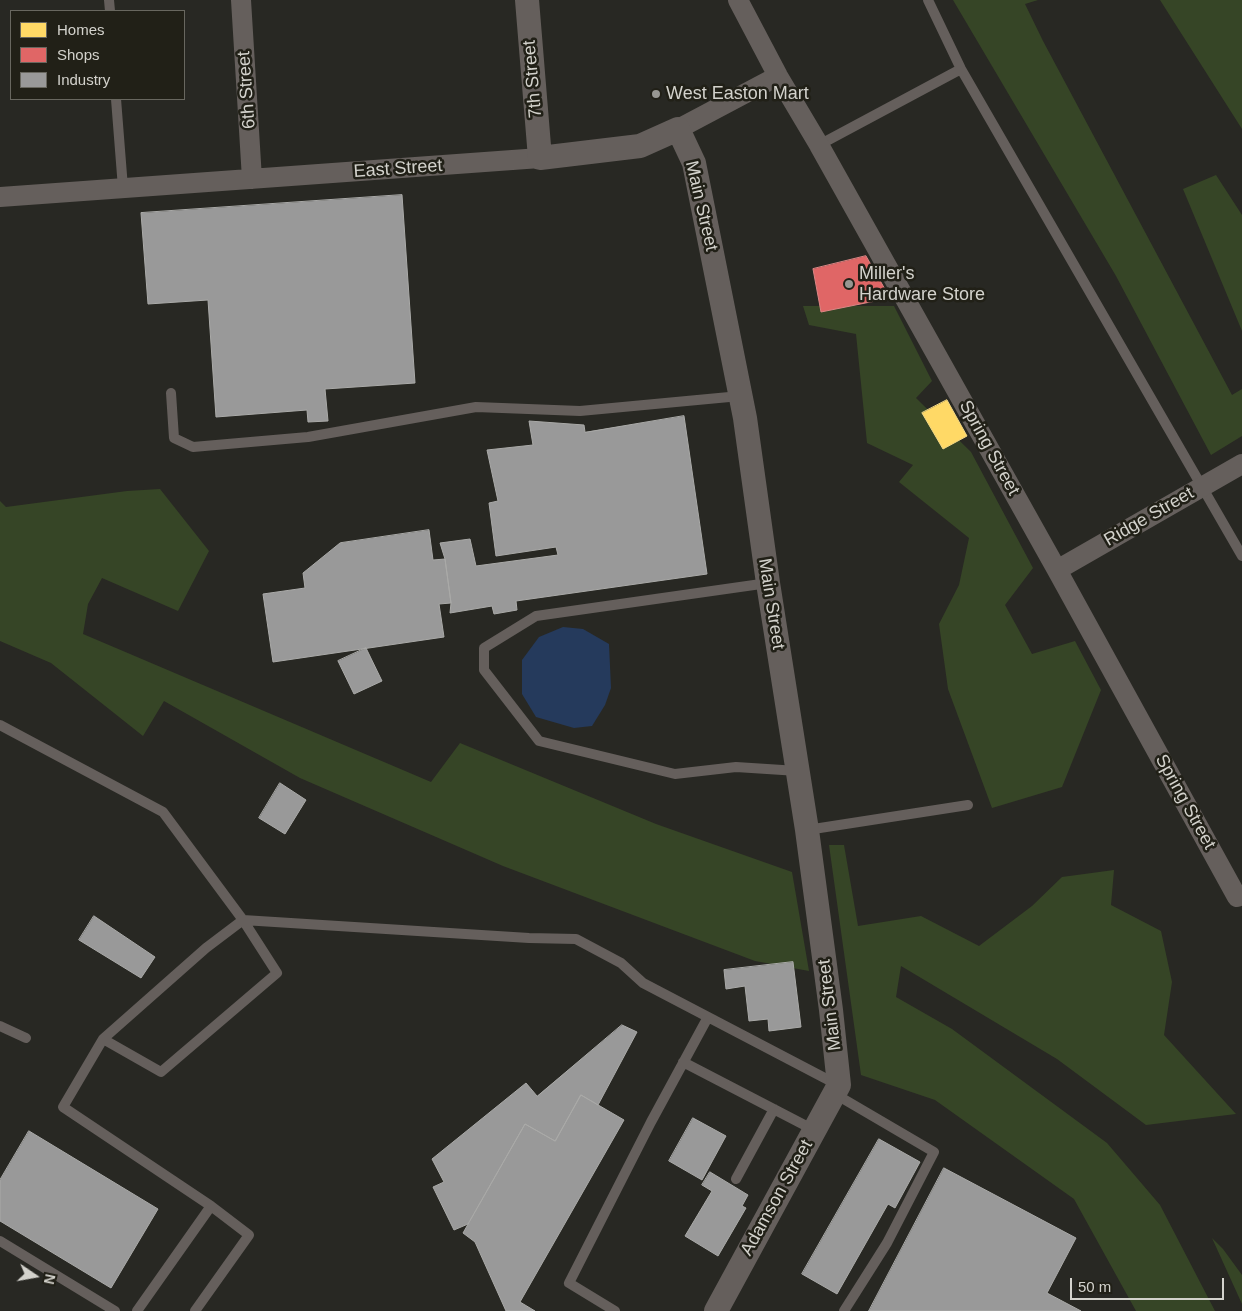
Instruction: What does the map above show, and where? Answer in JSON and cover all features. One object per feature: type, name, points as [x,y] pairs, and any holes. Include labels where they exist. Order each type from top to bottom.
[{"type":"street","name":"6th Street","points":[[241,0],[252,179]]},
{"type":"street","name":"7th Street","points":[[527,0],[540,158]]},
{"type":"street","name":"Spring Street","points":[[738,0],[778,76],[819,145],[1240,896]]},
{"type":"street","name":"East Street","points":[[0,197],[540,158],[640,146],[678,129],[778,76]]},
{"type":"street","name":"Main Street","points":[[678,129],[694,163],[740,396],[808,830],[831,1010],[837,1089]]},
{"type":"street","name":"Ridge Street","points":[[1057,570],[1242,464]]},
{"type":"street","name":"Adamson Street","points":[[716,1311],[837,1089]]},
{"type":"lane","points":[[928,0],[961,69],[1242,556]]},
{"type":"lane","points":[[819,145],[961,69]]},
{"type":"lane","points":[[116,100],[123,188]]},
{"type":"lane","points":[[171,393],[174,438],[192,447],[308,437],[476,406],[580,411],[740,396]]},
{"type":"lane","points":[[768,583],[536,616],[484,648],[484,670],[539,741],[675,774],[736,767],[798,771]]},
{"type":"lane","points":[[0,725],[163,812],[243,920],[277,973],[161,1072],[103,1039]]},
{"type":"lane","points":[[808,830],[968,805]]},
{"type":"lane","points":[[195,1311],[249,1234],[211,1206],[63,1107],[103,1039],[206,948],[243,920],[520,938],[576,939],[620,963],[643,983],[837,1089],[934,1152],[887,1243],[844,1311]]},
{"type":"lane","points":[[615,1311],[569,1283],[646,1130],[708,1017]]},
{"type":"lane","points":[[0,1026],[26,1038]]},
{"type":"lane","points":[[683,1062],[814,1130]]},
{"type":"lane","points":[[736,1179],[774,1109]]},
{"type":"lane","points":[[137,1311],[211,1206]]},
{"type":"lane","points":[[0,1241],[115,1311]]},
{"type":"green space","points":[[953,0],[1038,0],[1025,4],[1043,41],[1232,395],[1242,389],[1242,436],[1211,455],[1116,276]]},
{"type":"green space","points":[[1160,0],[1242,0],[1242,129]]},
{"type":"green space","points":[[1216,175],[1242,215],[1242,331],[1183,189]]},
{"type":"green space","points":[[803,306],[894,306],[932,381],[916,398],[971,452],[1033,568],[1005,605],[1032,654],[1075,641],[1101,690],[1062,787],[992,808],[948,689],[939,624],[959,585],[969,538],[899,482],[913,465],[867,443],[856,334],[809,325]]},
{"type":"green space","points":[[160,489],[209,551],[178,611],[102,578],[88,604],[83,634],[431,782],[460,743],[656,824],[792,872],[809,971],[755,961],[503,866],[300,778],[164,701],[143,736],[51,663],[0,641],[0,501],[6,507],[127,491]]},
{"type":"green space","points":[[829,845],[844,845],[858,926],[921,916],[979,946],[1032,906],[1062,877],[1114,870],[1111,905],[1161,931],[1172,982],[1164,1035],[1236,1114],[1146,1125],[1057,1059],[901,966],[896,997],[952,1029],[1107,1143],[1160,1205],[1215,1311],[1136,1311],[1074,1199],[935,1100],[861,1075]]},
{"type":"green space","points":[[1212,1238],[1223,1249],[1242,1275],[1242,1304]]},
{"type":"water","points":[[563,627],[583,629],[609,644],[611,688],[605,705],[592,726],[574,728],[536,717],[522,694],[522,660],[539,637]]},
{"type":"building: Homes","points":[[947,400],[967,436],[943,449],[922,413]]},
{"type":"building: Shops","name":"Miller's Hardware Store","points":[[866,256],[890,298],[821,312],[813,269]]},
{"type":"building: Industry","points":[[402,195],[415,383],[325,389],[328,421],[308,422],[307,410],[216,417],[208,300],[148,304],[141,213]]},
{"type":"building: Industry","points":[[684,416],[707,574],[516,601],[517,610],[494,614],[492,606],[450,613],[451,603],[445,559],[440,543],[470,539],[476,566],[558,555],[556,547],[496,556],[489,503],[498,501],[487,450],[533,445],[529,421],[584,425],[585,432]]},
{"type":"building: Industry","points":[[429,530],[433,560],[445,559],[451,603],[439,604],[444,637],[273,662],[263,594],[305,588],[303,573],[340,543]]},
{"type":"building: Industry","points":[[366,648],[382,681],[354,694],[338,661]]},
{"type":"building: Industry","points":[[280,783],[306,800],[285,834],[259,818]]},
{"type":"building: Industry","points":[[94,916],[155,957],[141,978],[79,940]]},
{"type":"building: Industry","points":[[793,962],[801,1027],[769,1031],[768,1019],[749,1021],[745,986],[726,989],[724,970]]},
{"type":"building: Industry","points":[[622,1025],[637,1032],[598,1105],[581,1095],[555,1141],[525,1124],[468,1224],[454,1230],[433,1187],[444,1182],[432,1159],[526,1083],[537,1096]]},
{"type":"building: Industry","points":[[581,1095],[624,1120],[520,1302],[535,1311],[506,1311],[475,1242],[463,1233],[525,1124],[555,1141]]},
{"type":"building: Industry","points":[[693,1118],[726,1136],[702,1180],[669,1161]]},
{"type":"building: Industry","points":[[29,1131],[158,1209],[111,1288],[0,1221],[0,1180]]},
{"type":"building: Industry","points":[[879,1139],[920,1162],[895,1208],[888,1204],[837,1294],[802,1274]]},
{"type":"building: Industry","points":[[944,1168],[1076,1238],[1047,1293],[1081,1311],[869,1311]]},
{"type":"building: Industry","points":[[710,1172],[748,1195],[742,1206],[746,1208],[718,1256],[685,1236],[712,1191],[702,1185]]},
{"type":"place","name":"West Easton Mart","points":[[656,94]]},
{"type":"place","name":"Miller's Hardware Store","points":[[849,284]]}]
